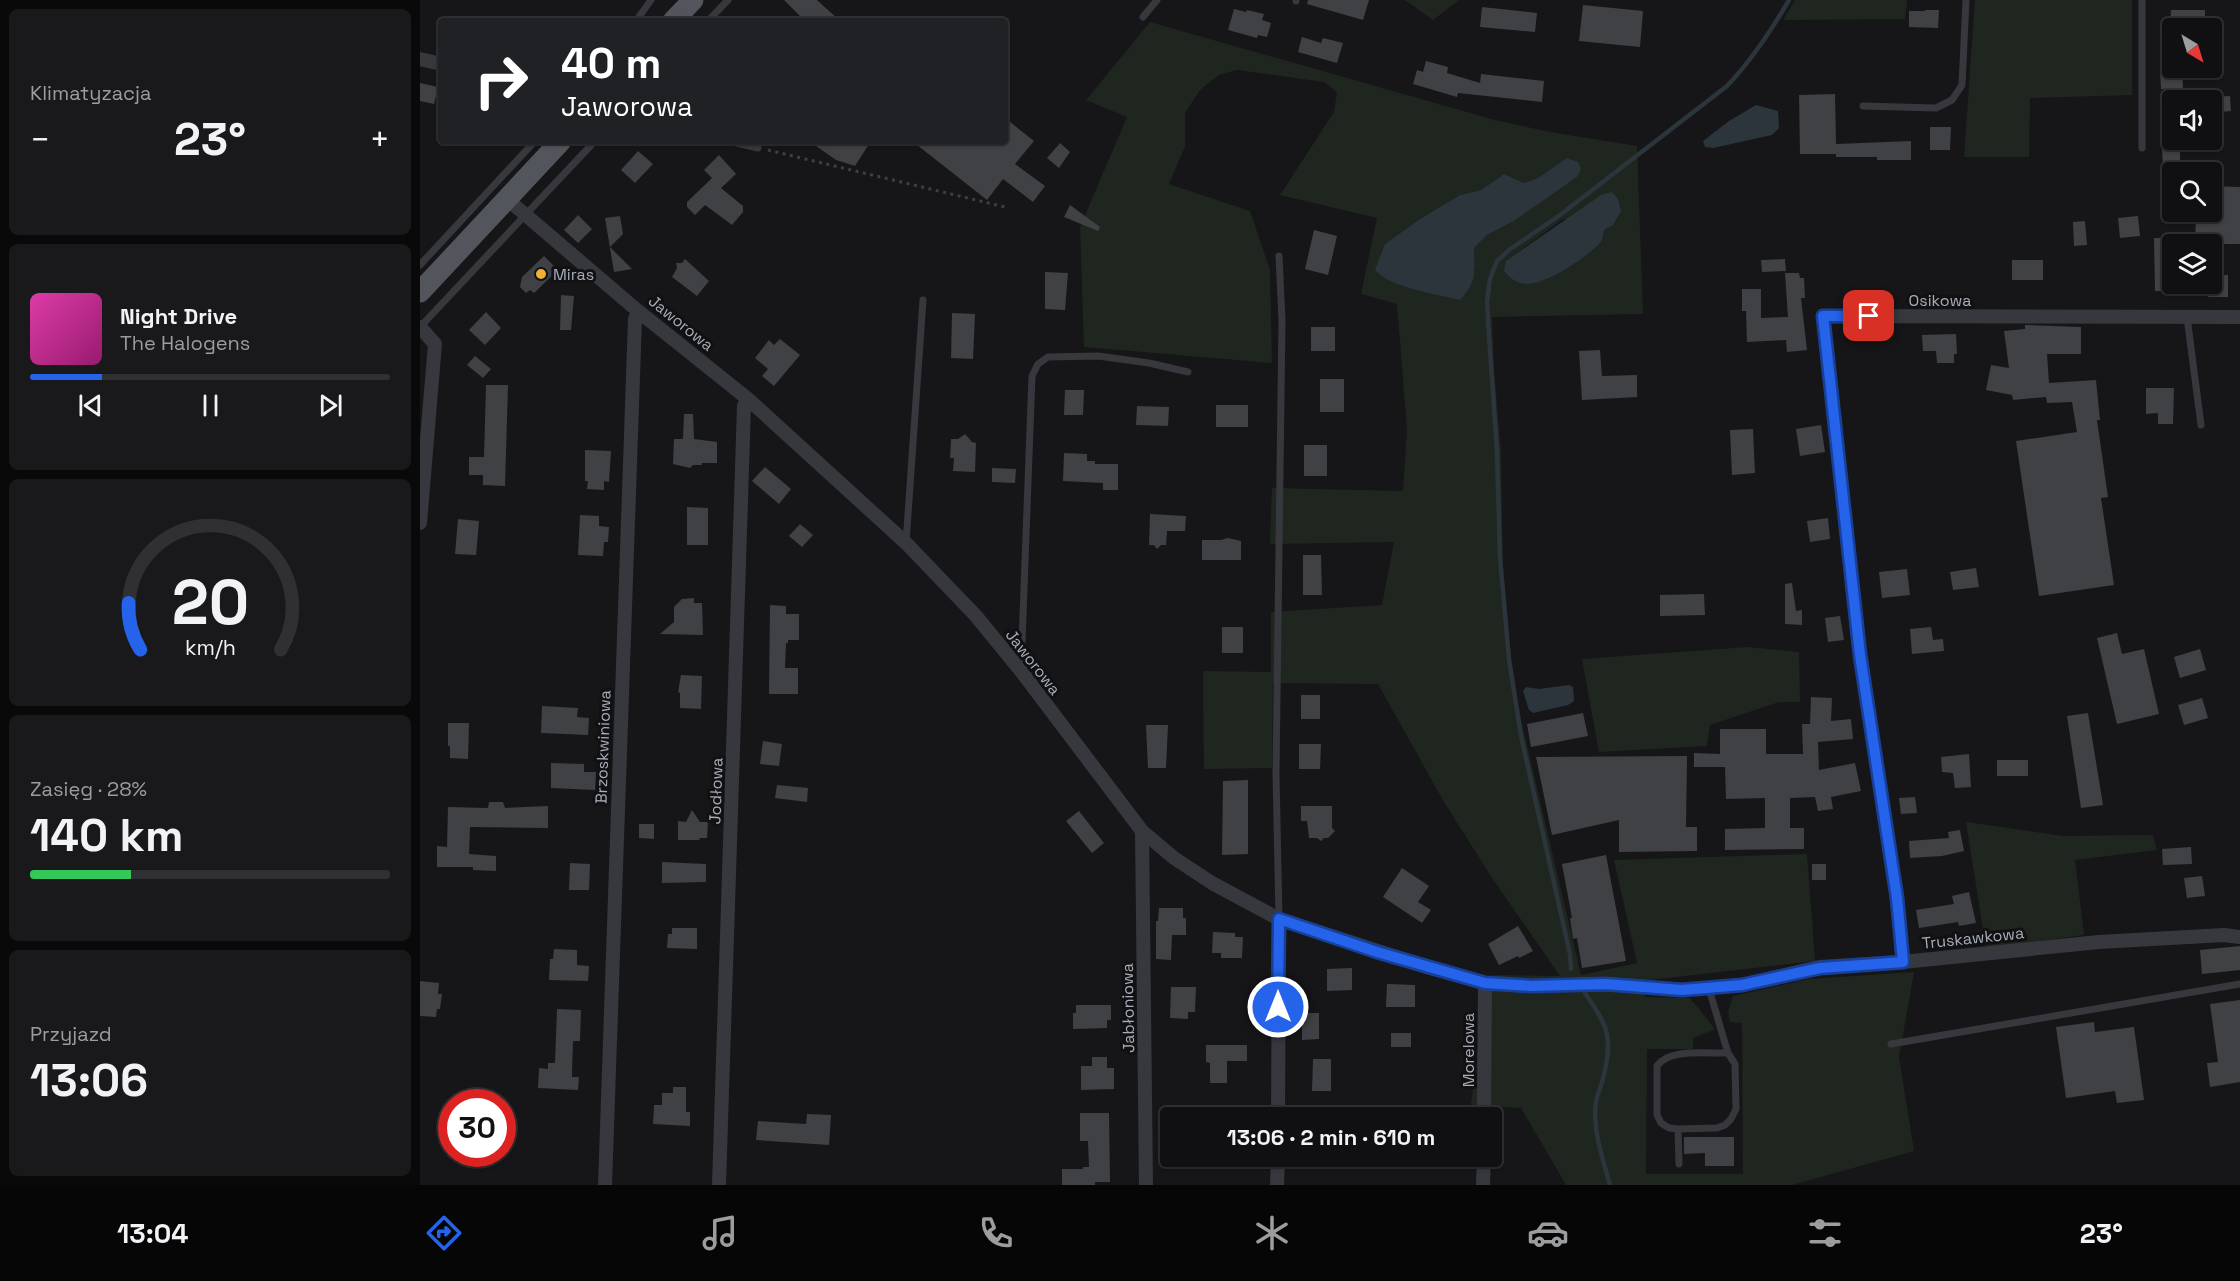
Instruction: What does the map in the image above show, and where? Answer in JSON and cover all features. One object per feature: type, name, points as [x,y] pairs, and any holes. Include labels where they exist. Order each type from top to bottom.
[{"type":"main road","points":[[676,18],[693,0]]},
{"type":"main road","points":[[420,292],[558,144]]},
{"type":"street","points":[[420,59],[438,63]]},
{"type":"street","name":"Jaworowa","points":[[507,199],[638,311],[748,399],[906,543],[976,615],[1142,831],[1174,858],[1279,919],[1387,955],[1485,983],[1532,986],[1605,984]]},
{"type":"street","name":"Brzoskwiniowa","points":[[605,1185],[635,319],[638,311]]},
{"type":"street","name":"Osikowa","points":[[1903,962],[1897,898],[1860,655],[1823,316],[2240,317]]},
{"type":"street","points":[[420,327],[435,344],[420,523]]},
{"type":"street","name":"Jodłowa","points":[[719,1185],[744,405],[748,399]]},
{"type":"street","name":"Jabłoniowa","points":[[1142,831],[1146,1185]]},
{"type":"street","points":[[1278,1107],[1279,919]]},
{"type":"street","name":"Truskawkowa","points":[[1605,984],[1682,990],[1709,989],[1742,985],[1820,968],[2099,942],[2224,935],[2240,937]]},
{"type":"street","name":"Morelowa","points":[[1484,1107],[1485,983]]},
{"type":"street","points":[[1277,1185],[1278,1167]]},
{"type":"street","points":[[1483,1185],[1484,1167]]},
{"type":"lane","points":[[638,18],[651,0]]},
{"type":"lane","points":[[711,18],[728,0]]},
{"type":"lane","points":[[1143,17],[1157,0]]},
{"type":"lane","points":[[1863,106],[1936,108],[1952,100],[1962,86],[1966,0]]},
{"type":"lane","points":[[2142,0],[2142,148]]},
{"type":"lane","points":[[420,265],[532,144]]},
{"type":"lane","points":[[420,327],[592,144]]},
{"type":"lane","points":[[741,144],[758,148]]},
{"type":"lane","points":[[1279,256],[1282,321],[1276,773],[1279,919]]},
{"type":"lane","points":[[906,543],[923,300]]},
{"type":"lane","points":[[2187,317],[2201,425]]},
{"type":"lane","points":[[1021,671],[1032,376],[1038,364],[1048,357],[1098,356],[1149,363],[1188,372]]},
{"type":"lane","points":[[1891,1044],[2240,984]]},
{"type":"lane","points":[[1709,989],[1728,1053],[1735,1064],[1736,1109],[1731,1119],[1725,1125],[1717,1128],[1678,1129],[1669,1128],[1661,1123],[1657,1115],[1657,1066],[1666,1057],[1673,1055],[1728,1053]]},
{"type":"lane","points":[[1678,1129],[1679,1164]]},
{"type":"path","points":[[758,148],[1005,207]]},
{"type":"shaded area","points":[[1405,0],[1459,0],[1433,20]]},
{"type":"shaded area","points":[[1795,0],[1907,0],[1905,19],[1783,20]]},
{"type":"shaded area","points":[[1975,0],[2132,0],[2132,95],[2030,98],[2029,157],[1964,157]]},
{"type":"shaded area","points":[[1150,22],[1495,120],[1550,132],[1637,146],[1643,314],[1492,317],[1501,451],[1503,569],[1512,673],[1581,975],[1637,963],[1614,860],[1807,854],[1815,961],[1641,981],[1645,997],[1690,998],[1715,1029],[1693,1038],[1693,1049],[1647,1049],[1646,1174],[1743,1174],[1742,1023],[1730,1022],[1728,1012],[1733,996],[1809,979],[1914,972],[1899,1057],[1914,1151],[1792,1185],[1566,1185],[1521,1108],[1471,1105],[1481,1024],[1493,975],[1560,976],[1492,878],[1444,802],[1378,684],[1273,683],[1272,768],[1204,769],[1203,671],[1271,672],[1271,612],[1382,605],[1394,542],[1270,544],[1272,488],[1403,491],[1407,429],[1397,304],[1361,294],[1377,218],[1280,195],[1334,112],[1337,92],[1324,82],[1237,70],[1219,75],[1200,90],[1185,113],[1185,146],[1169,184],[1250,211],[1270,270],[1272,363],[1084,347],[1080,227],[1127,117],[1086,100]],"holes":[[[1567,159],[1577,177],[1514,221],[1487,235],[1474,248],[1475,272],[1385,244],[1460,195],[1481,190],[1504,174],[1524,183],[1538,178]],[[1563,219],[1613,225],[1506,261]]]},
{"type":"shaded area","points":[[1756,105],[1778,111],[1779,128],[1772,135],[1713,148],[1705,147],[1703,141],[1729,121]]},
{"type":"shaded area","points":[[1567,158],[1578,162],[1581,169],[1577,177],[1514,221],[1487,235],[1474,248],[1474,276],[1470,287],[1460,300],[1403,286],[1375,270],[1385,244],[1460,195],[1481,190],[1504,174],[1524,183],[1538,178]]},
{"type":"shaded area","points":[[1612,192],[1618,199],[1621,211],[1613,225],[1604,230],[1600,243],[1586,255],[1566,269],[1535,283],[1520,283],[1504,271],[1506,261],[1601,195]]},
{"type":"shaded area","points":[[1748,647],[1799,652],[1800,702],[1779,702],[1710,725],[1707,746],[1599,752],[1582,659]]},
{"type":"shaded area","points":[[1569,685],[1573,687],[1574,701],[1568,705],[1533,713],[1529,710],[1523,691],[1526,687],[1539,689]]},
{"type":"shaded area","points":[[1966,822],[2063,836],[2153,835],[2157,850],[2075,860],[2084,935],[1986,948]]},
{"type":"building","points":[[784,0],[817,0],[837,18],[802,18]]},
{"type":"building","points":[[1308,0],[1369,0],[1363,20],[1307,4]]},
{"type":"building","points":[[1583,5],[1643,11],[1640,47],[1579,41]]},
{"type":"building","points":[[1482,7],[1537,13],[1535,32],[1480,27]]},
{"type":"building","points":[[1234,9],[1264,14],[1262,20],[1271,23],[1267,37],[1258,35],[1257,38],[1228,30]]},
{"type":"building","points":[[1939,10],[1938,28],[1909,27],[1909,11]]},
{"type":"building","points":[[2171,10],[2205,10],[2205,18],[2171,18]]},
{"type":"building","points":[[1302,37],[1321,43],[1323,38],[1343,43],[1337,63],[1298,52]]},
{"type":"building","points":[[1426,61],[1448,67],[1447,73],[1480,83],[1481,74],[1544,81],[1542,102],[1458,93],[1457,97],[1413,84],[1417,70],[1423,72]]},
{"type":"building","points":[[2160,69],[2162,69],[2162,78],[2182,78],[2183,88],[2161,89]]},
{"type":"building","points":[[420,83],[438,87],[434,104],[420,101]]},
{"type":"building","points":[[1835,94],[1836,144],[1911,141],[1911,160],[1836,157],[1836,154],[1800,154],[1799,95]]},
{"type":"building","points":[[2222,96],[2230,96],[2231,111],[2222,112]]},
{"type":"building","points":[[1008,120],[1034,141],[1015,164],[1045,186],[1033,202],[1003,179],[987,200],[916,144],[1008,144]]},
{"type":"building","points":[[1930,127],[1951,127],[1950,150],[1930,150]]},
{"type":"building","points":[[1060,143],[1070,152],[1059,168],[1047,158]]},
{"type":"building","points":[[813,144],[869,144],[855,166],[836,160]]},
{"type":"building","points":[[2162,150],[2180,150],[2180,162],[2163,162]]},
{"type":"building","points":[[638,151],[653,164],[635,183],[621,170]]},
{"type":"building","points":[[719,155],[736,174],[721,188],[743,206],[743,212],[732,225],[705,205],[695,215],[687,207],[687,202],[712,178],[704,170]]},
{"type":"building","points":[[2222,186],[2240,187],[2240,244],[2222,244],[2222,234],[2195,234],[2196,222],[2222,222]]},
{"type":"building","points":[[1070,205],[1100,227],[1098,231],[1064,217]]},
{"type":"building","points":[[578,215],[592,229],[578,243],[564,230]]},
{"type":"building","points":[[620,216],[623,234],[610,247],[632,269],[614,272],[605,218]]},
{"type":"building","points":[[2138,216],[2140,236],[2120,238],[2118,218]]},
{"type":"building","points":[[2085,221],[2087,245],[2074,246],[2073,222]]},
{"type":"building","points":[[1314,230],[1337,236],[1328,275],[1305,269]]},
{"type":"building","points":[[2154,238],[2162,238],[2162,291],[2155,291]]},
{"type":"building","points":[[544,256],[558,270],[534,293],[530,290],[526,293],[520,287],[522,277]]},
{"type":"building","points":[[685,259],[709,281],[697,296],[672,277],[677,268],[676,263],[682,263]]},
{"type":"building","points":[[1785,259],[1786,271],[1762,272],[1761,260]]},
{"type":"building","points":[[2012,260],[2043,260],[2043,280],[2012,280]]},
{"type":"building","points":[[1045,272],[1068,273],[1065,310],[1045,309]]},
{"type":"building","points":[[1785,273],[1799,273],[1800,278],[1804,278],[1805,298],[1801,298],[1807,350],[1787,352],[1786,340],[1747,342],[1746,311],[1742,311],[1742,289],[1761,289],[1761,318],[1788,317]]},
{"type":"building","points":[[2222,275],[2228,275],[2228,297],[2208,297],[2208,294],[2222,294]]},
{"type":"building","points":[[561,295],[574,296],[571,330],[560,330]]},
{"type":"building","points":[[486,312],[501,328],[485,345],[469,330]]},
{"type":"building","points":[[952,313],[975,314],[973,359],[951,358]]},
{"type":"building","points":[[2025,325],[2081,327],[2081,354],[2047,354],[2049,383],[2096,380],[2100,420],[2097,420],[2108,497],[2101,498],[2114,585],[2039,596],[2016,441],[2077,432],[2072,402],[2047,403],[2046,397],[2013,400],[2012,395],[1986,390],[1991,365],[2009,368],[2004,331],[2025,329]]},
{"type":"building","points":[[1311,327],[1335,327],[1335,351],[1311,351]]},
{"type":"building","points":[[1956,334],[1957,354],[1954,354],[1954,363],[1937,363],[1936,351],[1923,351],[1922,335]]},
{"type":"building","points":[[780,339],[800,355],[774,386],[762,376],[768,369],[755,358],[769,340],[774,345]]},
{"type":"building","points":[[1600,350],[1602,376],[1637,375],[1637,397],[1582,400],[1579,351]]},
{"type":"building","points":[[475,356],[491,369],[483,378],[467,365]]},
{"type":"building","points":[[1320,379],[1344,379],[1344,412],[1320,412]]},
{"type":"building","points":[[486,385],[508,385],[505,486],[483,485],[483,475],[469,475],[469,457],[484,457]]},
{"type":"building","points":[[2146,388],[2174,388],[2173,424],[2158,424],[2158,413],[2146,414]]},
{"type":"building","points":[[1065,390],[1084,390],[1083,415],[1064,415]]},
{"type":"building","points":[[1216,405],[1248,405],[1248,427],[1216,427]]},
{"type":"building","points":[[1137,406],[1169,407],[1168,426],[1136,425]]},
{"type":"building","points":[[684,414],[693,414],[694,439],[717,442],[717,463],[702,463],[702,465],[693,465],[690,468],[673,464],[674,439],[683,439]]},
{"type":"building","points":[[1821,425],[1825,452],[1800,456],[1796,429]]},
{"type":"building","points":[[1753,429],[1755,473],[1732,475],[1730,430]]},
{"type":"building","points":[[965,434],[976,443],[975,472],[953,471],[954,458],[950,458],[951,439],[958,439]]},
{"type":"building","points":[[1304,445],[1327,445],[1327,476],[1304,476]]},
{"type":"building","points":[[585,450],[611,451],[609,482],[604,481],[604,490],[587,489]]},
{"type":"building","points":[[1064,453],[1087,454],[1087,461],[1095,461],[1095,464],[1118,464],[1118,490],[1103,490],[1103,483],[1063,481]]},
{"type":"building","points":[[765,467],[791,489],[779,504],[752,481]]},
{"type":"building","points":[[992,468],[1016,469],[1015,483],[992,482]]},
{"type":"building","points":[[687,507],[708,508],[708,545],[687,545]]},
{"type":"building","points":[[1150,514],[1186,516],[1185,531],[1167,531],[1166,545],[1161,545],[1157,549],[1154,545],[1149,545]]},
{"type":"building","points":[[580,515],[599,516],[599,526],[609,527],[608,542],[604,542],[603,556],[578,555]]},
{"type":"building","points":[[1828,518],[1830,539],[1810,542],[1807,521]]},
{"type":"building","points":[[458,519],[479,521],[476,555],[455,554]]},
{"type":"building","points":[[800,524],[813,535],[802,547],[789,536]]},
{"type":"building","points":[[1228,538],[1241,541],[1241,560],[1202,560],[1202,540]]},
{"type":"building","points":[[1303,555],[1321,555],[1322,595],[1303,595]]},
{"type":"building","points":[[1976,568],[1979,587],[1953,590],[1950,572]]},
{"type":"building","points":[[1907,569],[1910,595],[1882,598],[1879,572]]},
{"type":"building","points":[[1792,583],[1796,611],[1802,610],[1802,625],[1785,624],[1785,584]]},
{"type":"building","points":[[1704,594],[1705,615],[1660,616],[1660,595]]},
{"type":"building","points":[[694,598],[694,603],[702,603],[703,635],[660,634],[674,622],[674,607],[682,599]]},
{"type":"building","points":[[770,605],[786,606],[786,614],[799,614],[799,640],[788,640],[786,643],[785,668],[798,668],[798,694],[769,694]]},
{"type":"building","points":[[1840,616],[1844,640],[1828,642],[1825,618]]},
{"type":"building","points":[[1222,627],[1243,627],[1243,653],[1222,653]]},
{"type":"building","points":[[1931,627],[1933,640],[1943,639],[1944,651],[1912,654],[1910,629]]},
{"type":"building","points":[[2117,633],[2122,654],[2144,649],[2159,714],[2117,724],[2097,638]]},
{"type":"building","points":[[2200,649],[2206,670],[2180,678],[2174,657]]},
{"type":"building","points":[[681,675],[702,676],[701,709],[680,708],[680,693],[678,692]]},
{"type":"building","points":[[1301,695],[1320,695],[1320,719],[1301,719]]},
{"type":"building","points":[[1811,697],[1832,698],[1831,721],[1851,719],[1853,739],[1818,742],[1819,770],[1855,763],[1861,791],[1831,797],[1833,809],[1818,811],[1815,797],[1790,798],[1790,828],[1804,828],[1804,849],[1725,850],[1725,829],[1765,828],[1765,798],[1726,799],[1725,767],[1694,767],[1694,753],[1720,754],[1720,729],[1766,729],[1766,754],[1803,754],[1802,724],[1810,724]]},
{"type":"building","points":[[2202,698],[2208,718],[2184,725],[2178,705]]},
{"type":"building","points":[[542,706],[578,708],[577,717],[589,718],[588,735],[541,733]]},
{"type":"building","points":[[1583,713],[1588,736],[1531,747],[1527,724]]},
{"type":"building","points":[[2088,713],[2103,805],[2081,808],[2067,716]]},
{"type":"building","points":[[448,723],[469,723],[468,759],[450,758]]},
{"type":"building","points":[[1146,725],[1168,725],[1166,768],[1148,768]]},
{"type":"building","points":[[763,741],[782,744],[779,766],[760,764]]},
{"type":"building","points":[[1299,744],[1321,744],[1320,769],[1299,769]]},
{"type":"building","points":[[1969,754],[1971,787],[1955,788],[1953,773],[1942,772],[1941,757]]},
{"type":"building","points":[[1687,756],[1686,827],[1697,827],[1697,851],[1619,852],[1619,820],[1552,835],[1536,757]]},
{"type":"building","points":[[1997,760],[2028,760],[2028,776],[1997,776]]},
{"type":"building","points":[[551,763],[584,764],[584,772],[596,772],[595,790],[551,788]]},
{"type":"building","points":[[1248,780],[1248,854],[1222,855],[1223,781]]},
{"type":"building","points":[[777,785],[808,788],[807,802],[775,798]]},
{"type":"building","points":[[1915,797],[1917,813],[1901,814],[1899,798]]},
{"type":"building","points":[[489,802],[503,802],[505,808],[548,806],[548,828],[470,827],[469,854],[496,856],[496,871],[473,870],[473,867],[437,867],[437,846],[447,847],[448,807],[488,808]]},
{"type":"building","points":[[1301,806],[1332,806],[1332,828],[1335,831],[1321,841],[1317,838],[1309,838],[1307,821],[1301,821]]},
{"type":"building","points":[[692,810],[700,822],[708,822],[707,838],[678,840],[678,821],[686,822]]},
{"type":"building","points":[[1079,811],[1104,843],[1092,853],[1066,821]]},
{"type":"building","points":[[639,824],[654,824],[654,839],[639,838]]},
{"type":"building","points":[[1960,830],[1964,851],[1942,856],[1910,858],[1909,841],[1949,838],[1948,832]]},
{"type":"building","points":[[2191,847],[2192,864],[2163,865],[2162,849]]},
{"type":"building","points":[[1606,855],[1626,961],[1582,968],[1577,938],[1573,939],[1570,918],[1572,918],[1562,864]]},
{"type":"building","points":[[662,862],[706,864],[706,882],[662,883]]},
{"type":"building","points":[[570,863],[590,864],[589,890],[569,890]]},
{"type":"building","points":[[1812,864],[1826,864],[1826,880],[1812,880]]},
{"type":"building","points":[[1402,868],[1429,886],[1418,902],[1431,910],[1422,923],[1383,897]]},
{"type":"building","points":[[2202,876],[2205,896],[2187,898],[2184,878]]},
{"type":"building","points":[[1969,892],[1976,923],[1959,926],[1958,922],[1919,928],[1916,910],[1954,904],[1952,896]]},
{"type":"building","points":[[1159,908],[1183,908],[1183,918],[1186,918],[1186,935],[1172,935],[1171,960],[1156,959],[1156,921],[1158,921]]},
{"type":"building","points":[[1518,926],[1533,951],[1499,965],[1488,944]]},
{"type":"building","points":[[672,928],[697,928],[697,949],[667,948],[668,934],[672,934]]},
{"type":"building","points":[[1213,932],[1235,933],[1235,937],[1243,937],[1242,958],[1221,958],[1221,953],[1212,953]]},
{"type":"building","points":[[2240,946],[2240,970],[2202,974],[2200,950]]},
{"type":"building","points":[[554,949],[577,950],[577,965],[589,966],[588,981],[549,980],[550,959],[553,959]]},
{"type":"building","points":[[1352,968],[1352,990],[1327,991],[1327,969]]},
{"type":"building","points":[[420,981],[439,983],[438,994],[442,994],[440,1009],[437,1009],[436,1017],[420,1016]]},
{"type":"building","points":[[1387,984],[1415,985],[1415,1007],[1386,1007]]},
{"type":"building","points":[[1171,987],[1196,987],[1195,1012],[1188,1012],[1188,1019],[1170,1018]]},
{"type":"building","points":[[2240,1000],[2240,1082],[2210,1087],[2207,1063],[2218,1062],[2210,1004]]},
{"type":"building","points":[[1076,1005],[1111,1005],[1111,1020],[1107,1020],[1107,1028],[1073,1029],[1073,1013],[1076,1013]]},
{"type":"building","points":[[557,1009],[581,1010],[580,1041],[573,1041],[572,1077],[579,1077],[578,1090],[538,1088],[539,1068],[548,1069],[548,1063],[555,1063]]},
{"type":"building","points":[[1302,1013],[1319,1013],[1319,1039],[1302,1040]]},
{"type":"building","points":[[2094,1022],[2095,1032],[2134,1027],[2144,1100],[2117,1103],[2115,1091],[2066,1098],[2056,1027]]},
{"type":"building","points":[[1391,1033],[1411,1033],[1411,1047],[1391,1047]]},
{"type":"building","points":[[1206,1045],[1247,1045],[1247,1061],[1227,1061],[1227,1083],[1210,1083],[1210,1063],[1206,1062]]},
{"type":"building","points":[[1092,1057],[1107,1057],[1107,1068],[1114,1068],[1114,1089],[1081,1090],[1081,1066],[1092,1066]]},
{"type":"building","points":[[1313,1059],[1331,1059],[1331,1091],[1312,1091]]},
{"type":"building","points":[[673,1087],[686,1087],[686,1112],[690,1112],[690,1126],[653,1124],[654,1105],[662,1105],[662,1093],[673,1093]]},
{"type":"building","points":[[1080,1113],[1109,1113],[1110,1182],[1095,1182],[1095,1185],[1062,1185],[1062,1169],[1089,1167],[1088,1141],[1080,1141]]},
{"type":"building","points":[[807,1114],[831,1115],[829,1145],[756,1140],[758,1121],[806,1124]]},
{"type":"building","points":[[1684,1137],[1734,1137],[1734,1166],[1705,1166],[1705,1153],[1684,1154]]},
{"type":"waterway","points":[[1571,969],[1570,954],[1521,736],[1509,659],[1500,558],[1497,451],[1487,302],[1490,279],[1497,261],[1509,250],[1560,215],[1727,86],[1761,45],[1789,0]]},
{"type":"waterway","points":[[1585,993],[1607,1033],[1608,1053],[1595,1112],[1599,1144],[1610,1185]]},
{"type":"place","name":"Miras","points":[[541,274]]},
{"type":"route","points":[[1278,1007],[1279,919],[1377,952],[1485,983],[1532,986],[1605,984],[1682,990],[1709,989],[1742,985],[1820,968],[1903,962],[1897,898],[1860,655],[1823,316],[1869,316]]}]
